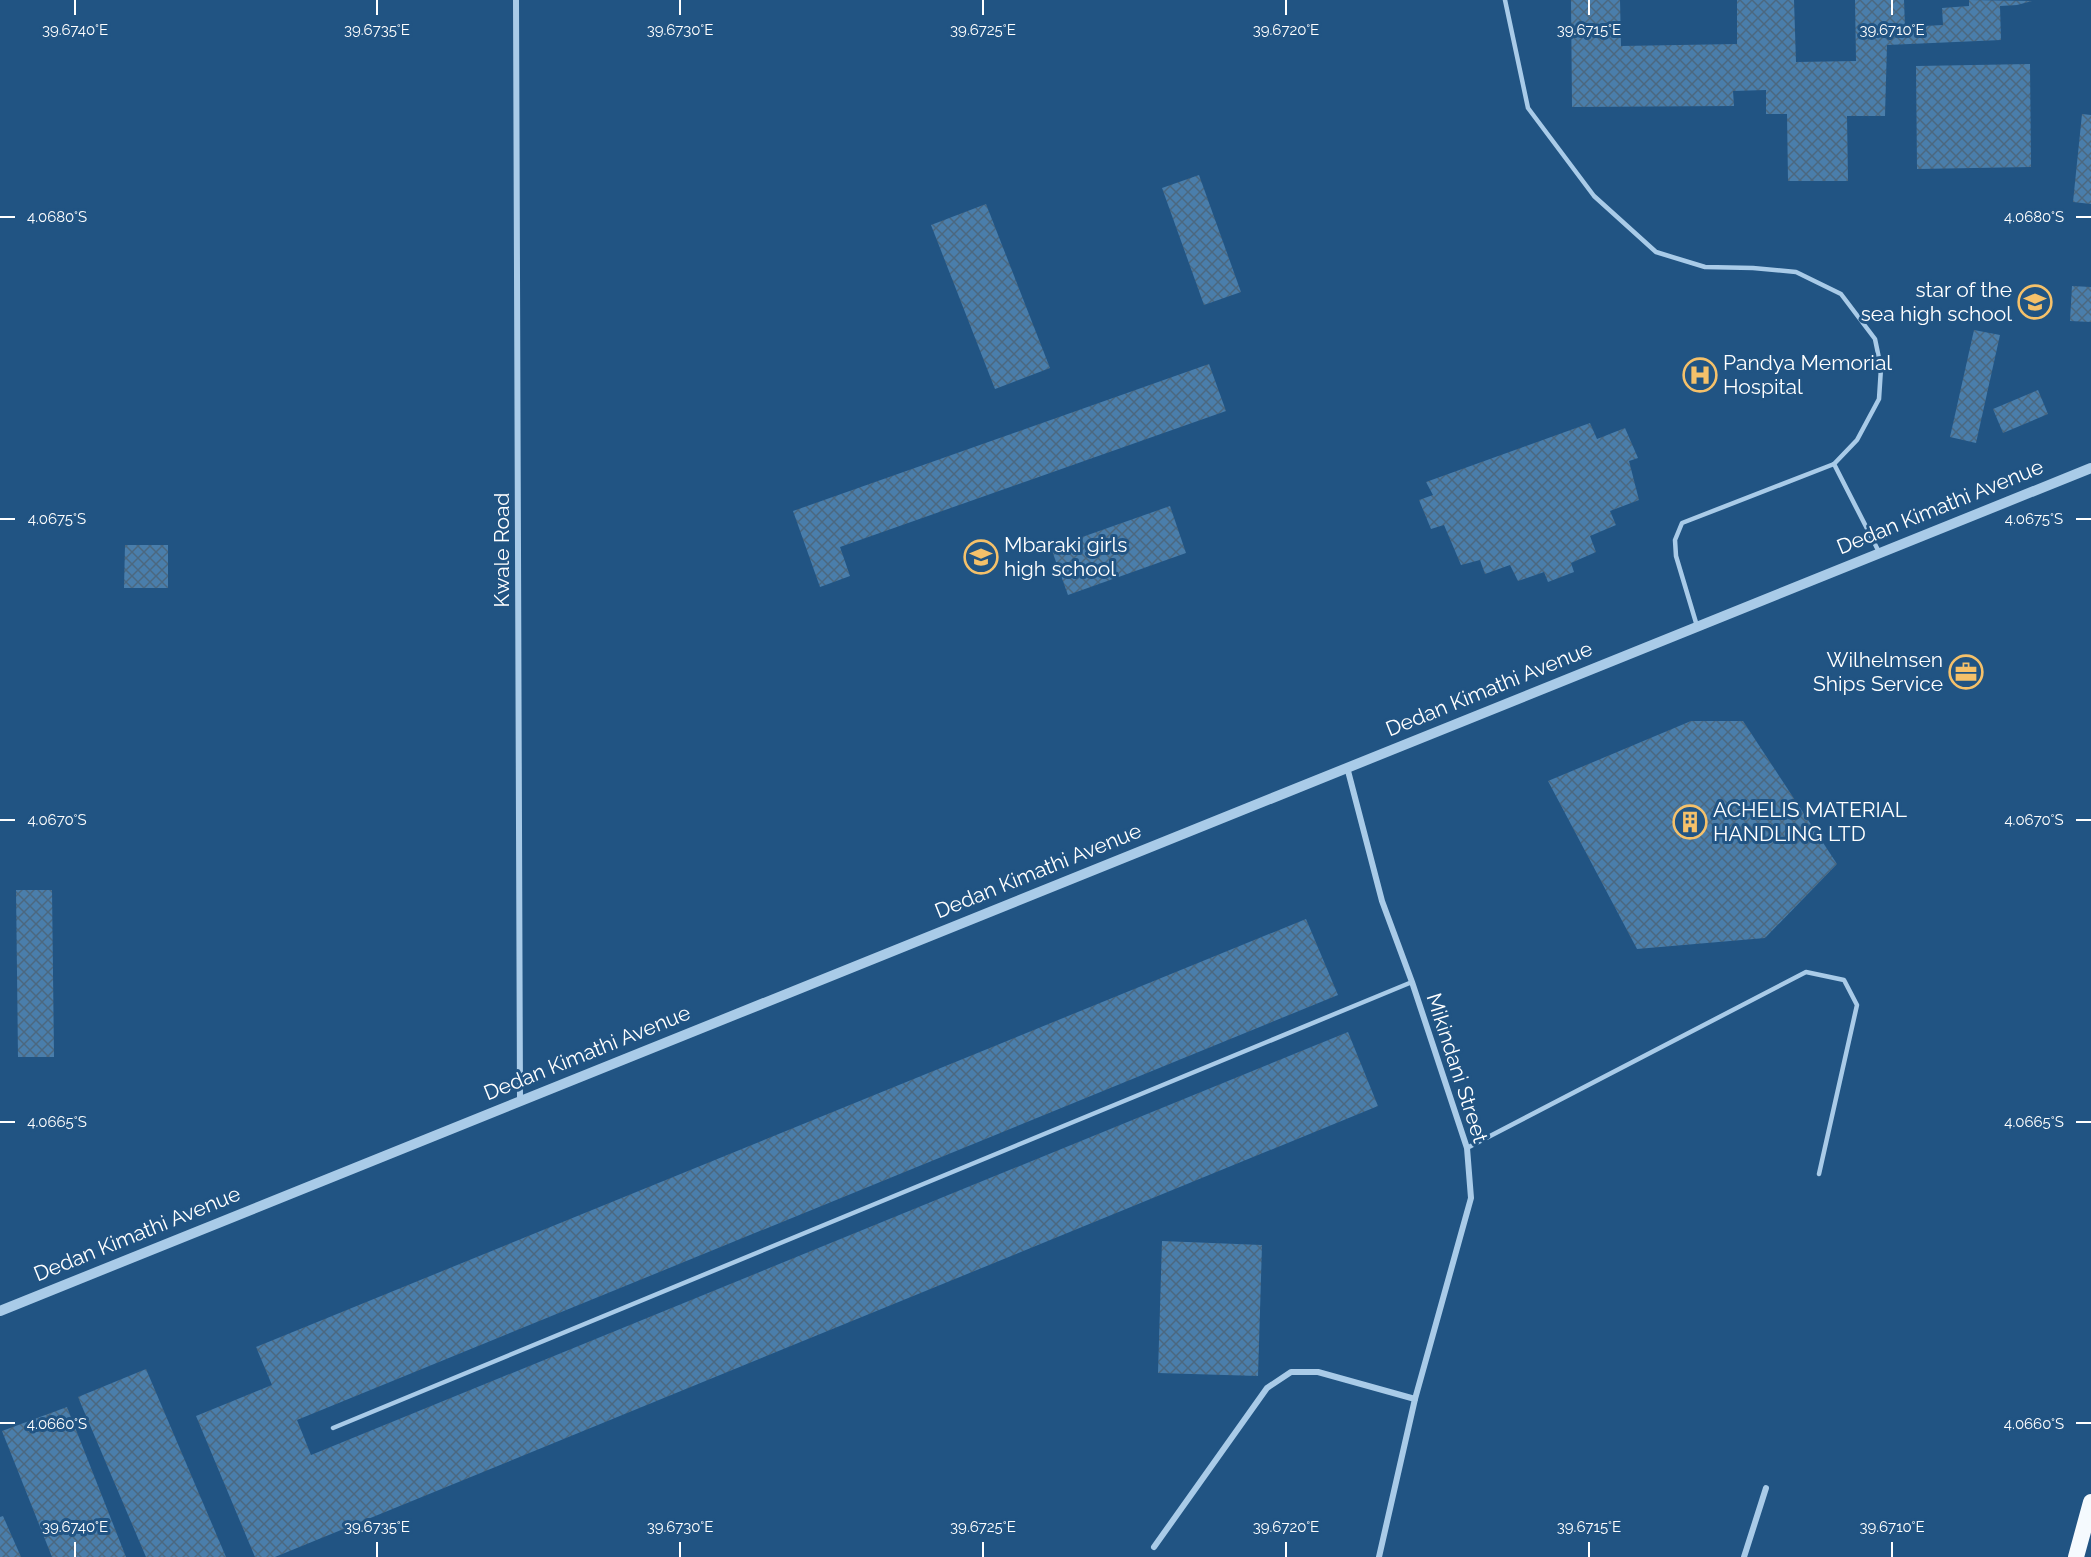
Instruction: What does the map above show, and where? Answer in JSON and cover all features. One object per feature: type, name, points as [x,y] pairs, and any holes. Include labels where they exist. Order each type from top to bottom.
[{"type":"highway","points":[[2076,1557],[2091,1502]]},
{"type":"street","name":"Kwale Road","points":[[516,0],[520,1101]]},
{"type":"street","name":"Dedan Kimathi Avenue","points":[[0,1311],[2091,468]]},
{"type":"street","name":"Mikindani Street","points":[[1347,767],[1382,901],[1412,982],[1467,1148],[1472,1198],[1414,1399],[1379,1557]]},
{"type":"street","points":[[1154,1547],[1267,1388],[1291,1372],[1318,1372],[1414,1399]]},
{"type":"street","points":[[1744,1557],[1766,1488]]},
{"type":"lane","points":[[1505,0],[1528,108],[1594,196],[1656,252],[1705,267],[1796,272],[1841,294],[1875,339],[1881,368],[1879,399],[1857,440],[1834,464],[1682,523],[1675,540],[1676,556],[1697,626]]},
{"type":"lane","points":[[1834,464],[1879,553]]},
{"type":"lane","points":[[1467,1148],[1806,972],[1844,980],[1857,1005],[1819,1174]]},
{"type":"lane","points":[[333,1428],[1412,982]]},
{"type":"building","points":[[1571,0],[1620,0],[1621,46],[1737,44],[1737,0],[1794,0],[1796,62],[1856,61],[1855,0],[1904,0],[1905,27],[1943,25],[1942,8],[1969,6],[1969,0],[2032,1],[2000,6],[2001,40],[1887,45],[1885,116],[1847,116],[1848,181],[1788,181],[1787,114],[1766,114],[1766,90],[1733,91],[1734,106],[1572,107]]},
{"type":"building","points":[[2030,64],[2031,167],[1917,169],[1916,66]]},
{"type":"building","points":[[2082,114],[2091,115],[2091,204],[2073,202]]},
{"type":"building","points":[[1199,175],[1241,292],[1204,305],[1162,188]]},
{"type":"building","points":[[986,204],[1050,368],[995,389],[931,225]]},
{"type":"building","points":[[2072,286],[2091,287],[2091,322],[2070,321]]},
{"type":"building","points":[[1974,330],[2000,335],[1976,443],[1950,437]]},
{"type":"building","points":[[1209,364],[1226,411],[840,547],[850,576],[820,587],[793,511]]},
{"type":"building","points":[[2038,390],[2048,414],[2003,433],[1993,409]]},
{"type":"building","points":[[1590,423],[1597,439],[1625,428],[1638,458],[1629,461],[1639,500],[1610,511],[1616,525],[1590,536],[1596,552],[1571,563],[1574,572],[1548,582],[1544,572],[1518,581],[1510,565],[1485,574],[1480,560],[1461,565],[1444,525],[1431,529],[1419,500],[1433,495],[1426,482]]},
{"type":"building","points":[[1170,506],[1186,553],[1068,595],[1051,548]]},
{"type":"building","points":[[125,545],[168,545],[168,588],[124,588]]},
{"type":"building","name":"ACHELIS MATERIAL HANDLING LTD","points":[[1691,721],[1743,721],[1837,864],[1765,938],[1637,949],[1548,781]]},
{"type":"building","points":[[16,890],[52,890],[54,1057],[18,1057]]},
{"type":"building","points":[[1306,919],[1338,995],[297,1420],[311,1455],[1348,1032],[1378,1106],[275,1557],[255,1557],[196,1416],[272,1385],[256,1347]]},
{"type":"building","points":[[1162,1241],[1262,1245],[1258,1376],[1158,1373]]},
{"type":"building","points":[[146,1369],[226,1557],[146,1557],[78,1397]]},
{"type":"building","points":[[67,1407],[126,1557],[52,1557],[2,1431]]},
{"type":"building","points":[[3,1516],[21,1557],[0,1557],[0,1517]]},
{"type":"place","name":"star of the sea high school","points":[[2035,302]]},
{"type":"place","name":"Pandya Memorial Hospital","points":[[1700,375]]},
{"type":"place","name":"Mbaraki girls high school","points":[[981,557]]},
{"type":"place","name":"Wilhelmsen Ships Service","points":[[1966,672]]},
{"type":"place","name":"ACHELIS MATERIAL HANDLING LTD","points":[[1690,822]]}]
